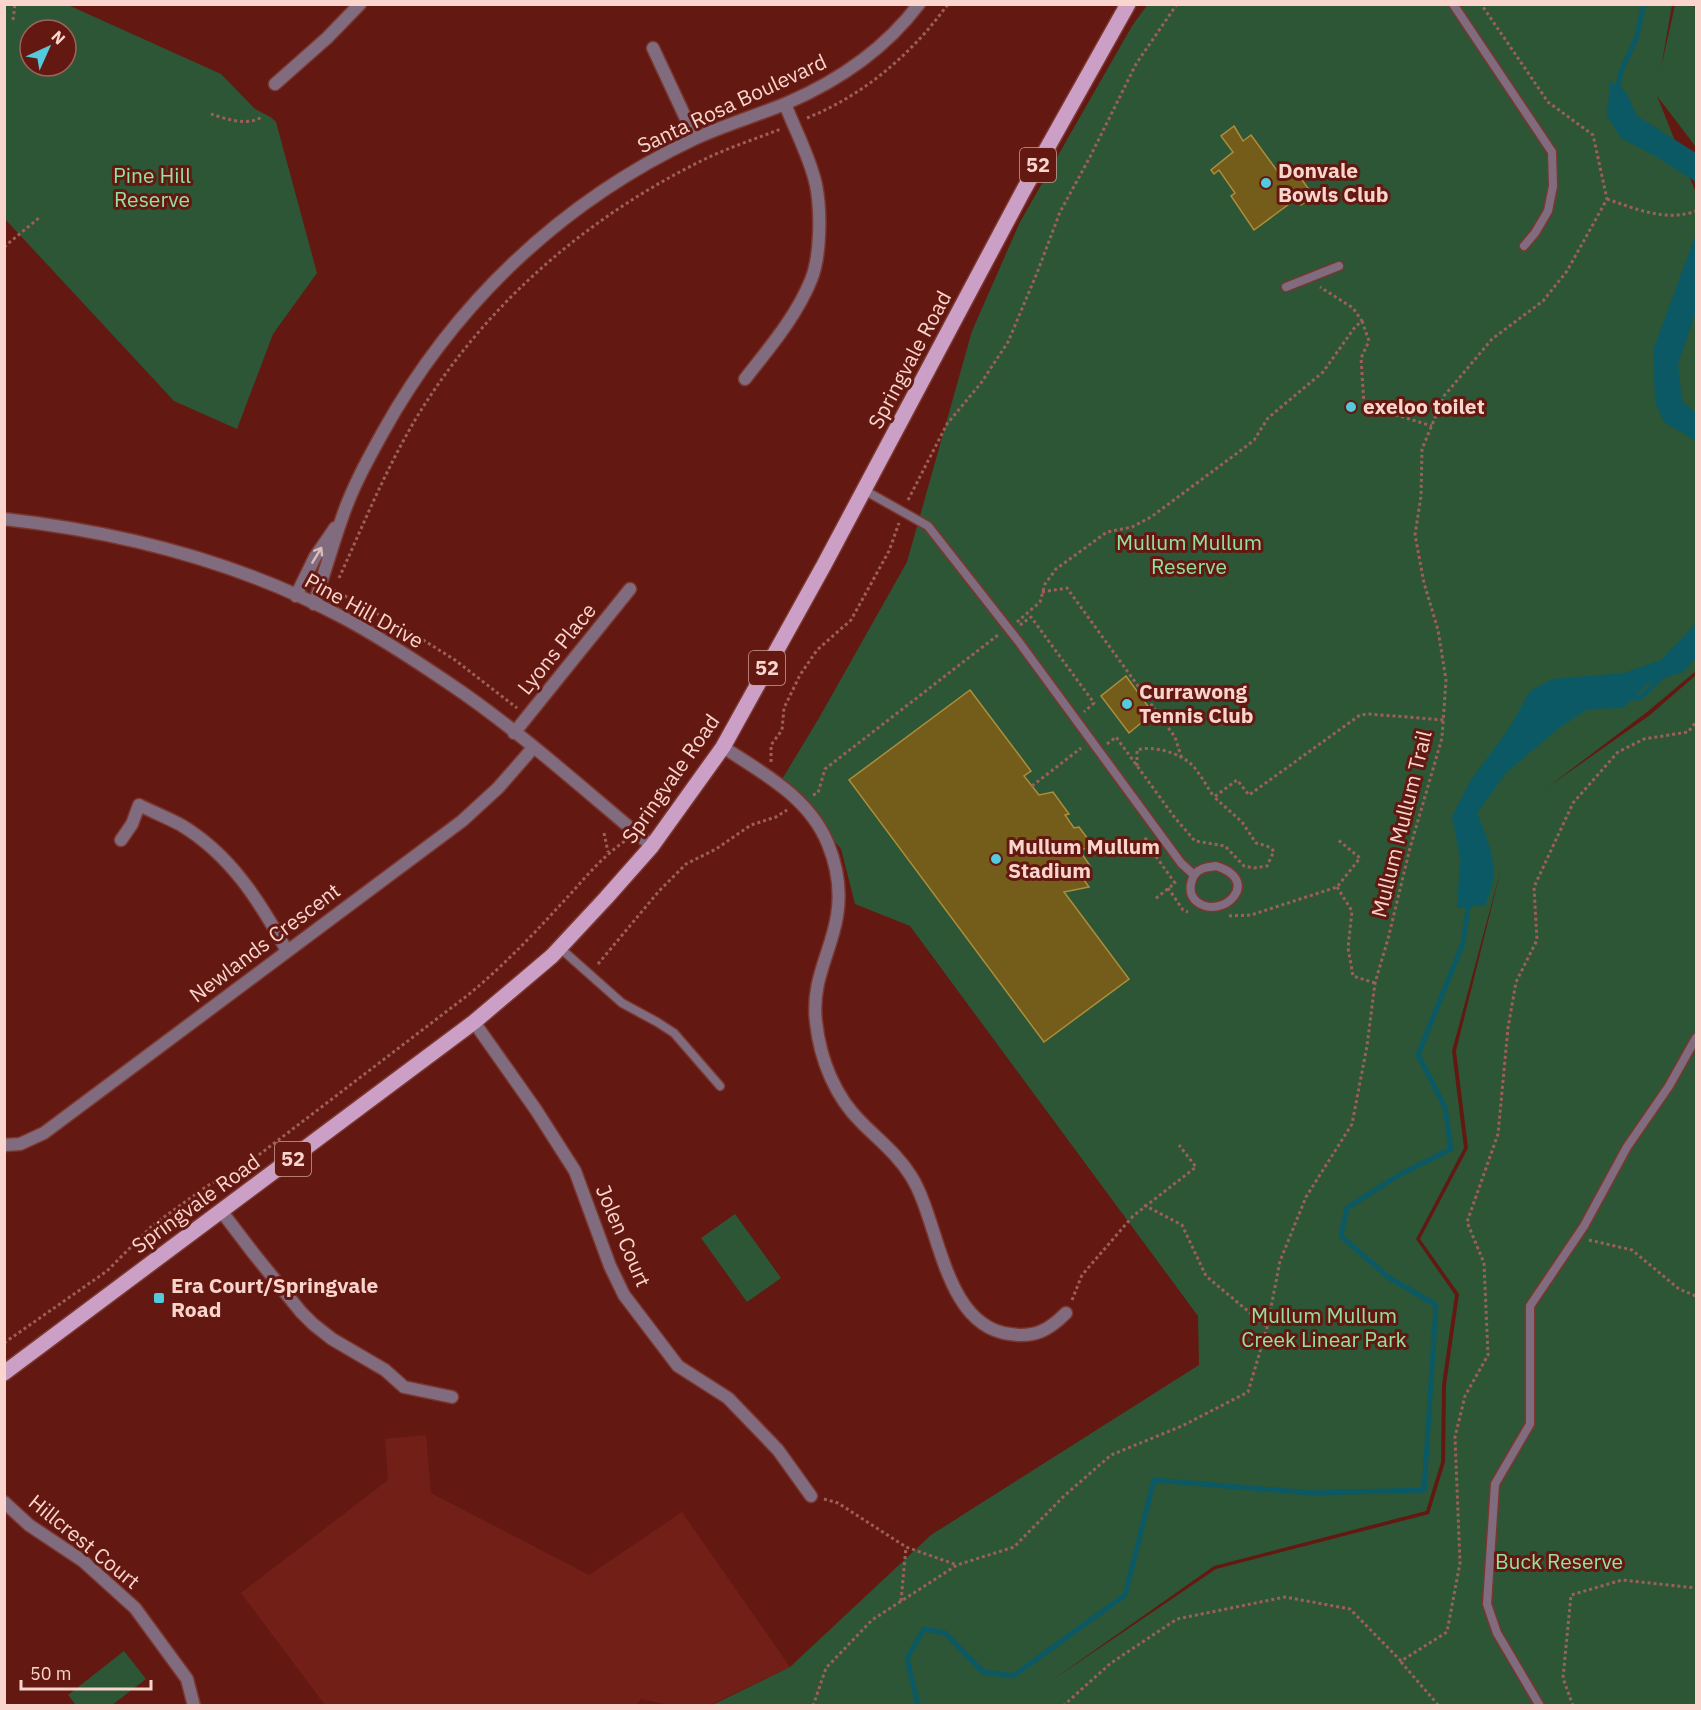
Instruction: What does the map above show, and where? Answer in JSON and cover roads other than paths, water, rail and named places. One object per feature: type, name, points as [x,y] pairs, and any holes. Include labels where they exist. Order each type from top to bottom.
[{"type":"main road","name":"Springvale Road","points":[[4,1373],[474,1022],[560,948],[652,846],[723,747],[864,490],[1022,193],[1128,4]]},
{"type":"street","points":[[275,84],[327,38],[360,4]]},
{"type":"street","name":"Santa Rosa Boulevard","points":[[314,604],[342,517],[391,417],[430,356],[483,292],[531,246],[584,203],[640,167],[695,138],[785,104],[831,81],[855,66],[892,35],[920,4]]},
{"type":"street","points":[[653,48],[695,138]]},
{"type":"street","points":[[745,379],[774,342],[797,307],[812,278],[818,246],[819,217],[816,186],[785,104]]},
{"type":"street","name":"Santa Rosa Boulevard","points":[[296,596],[315,556],[342,517]]},
{"type":"street","name":"Pine Hill Drive","points":[[4,519],[86,531],[157,547],[236,572],[343,617],[440,677],[533,748],[652,846]]},
{"type":"street","name":"Lyons Place","points":[[514,733],[630,589]]},
{"type":"street","points":[[723,747],[780,784],[800,801],[811,814],[827,843],[837,874],[838,898],[834,928],[817,983],[816,1021],[824,1058],[831,1079],[851,1112],[892,1150],[913,1178],[926,1204],[943,1263],[952,1285],[980,1321],[1004,1334],[1019,1336],[1042,1331],[1053,1327],[1066,1313]]},
{"type":"street","name":"Newlands Crescent","points":[[4,1145],[20,1144],[44,1133],[462,822],[498,788],[533,748]]},
{"type":"street","points":[[121,840],[132,824],[140,805],[182,826],[219,854],[245,883],[264,910],[287,951]]},
{"type":"street","name":"Jolen Court","points":[[474,1022],[536,1110],[575,1171],[610,1266],[624,1295],[678,1366],[728,1398],[778,1450],[810,1496]]},
{"type":"street","points":[[222,1212],[301,1312],[319,1329],[384,1370],[404,1387],[452,1397]]},
{"type":"street","name":"Hillcrest Court","points":[[4,1502],[28,1525],[83,1561],[135,1608],[187,1679],[194,1706]]},
{"type":"lane","points":[[1453,4],[1552,152],[1554,186],[1548,211],[1524,246]]},
{"type":"lane","points":[[1286,287],[1339,266]]},
{"type":"lane","points":[[864,490],[928,526],[1092,739],[1181,864],[1194,875]]},
{"type":"lane","points":[[1216,866],[1225,869],[1236,878],[1238,887],[1236,895],[1224,904],[1216,906],[1196,901],[1190,885],[1194,875],[1201,869],[1216,866]]},
{"type":"lane","points":[[560,948],[621,1003],[674,1033],[720,1086]]},
{"type":"lane","points":[[1540,1706],[1497,1633],[1487,1604],[1495,1484],[1530,1424],[1530,1306],[1584,1226],[1627,1147],[1669,1086],[1696,1038]]},
{"type":"water","points":[[1610,81],[1626,92],[1637,116],[1696,153],[1696,182],[1621,138],[1607,116]]},
{"type":"water","points":[[1696,234],[1696,312],[1678,364],[1682,401],[1696,413],[1696,441],[1664,422],[1655,402],[1653,350]]},
{"type":"water","points":[[1696,623],[1696,658],[1683,672],[1647,684],[1623,708],[1588,709],[1559,728],[1506,773],[1477,813],[1492,858],[1493,881],[1490,893],[1485,905],[1457,908],[1460,858],[1452,816],[1471,780],[1510,727],[1530,691],[1552,679],[1624,673],[1661,660]]},
{"type":"waterway","points":[[1617,93],[1621,71],[1636,39],[1644,4]]},
{"type":"waterway","points":[[1627,698],[1640,698],[1663,676]]},
{"type":"waterway","points":[[918,1706],[907,1658],[924,1629],[945,1633],[983,1672],[1013,1676],[1125,1595],[1154,1480],[1311,1493],[1424,1490],[1436,1305],[1388,1277],[1341,1236],[1347,1208],[1399,1175],[1451,1149],[1445,1107],[1418,1055],[1463,943],[1469,902]]},
{"type":"place","name":"Donvale Bowls Club","points":[[1266,183]]},
{"type":"place","name":"exeloo toilet","points":[[1351,407]]},
{"type":"place","name":"Currawong Tennis Club","points":[[1127,704]]},
{"type":"place","name":"Mullum Mullum Stadium","points":[[996,859]]},
{"type":"place","name":"Era Court/Springvale Road","points":[[159,1298]]},
{"type":"park label","name":"Pine Hill Reserve","points":[[152,188]]},
{"type":"park label","name":"Mullum Mullum Reserve","points":[[1189,555]]},
{"type":"park label","name":"Mullum Mullum Creek Linear Park","points":[[1324,1328]]},
{"type":"park label","name":"Buck Reserve","points":[[1559,1562]]}]
